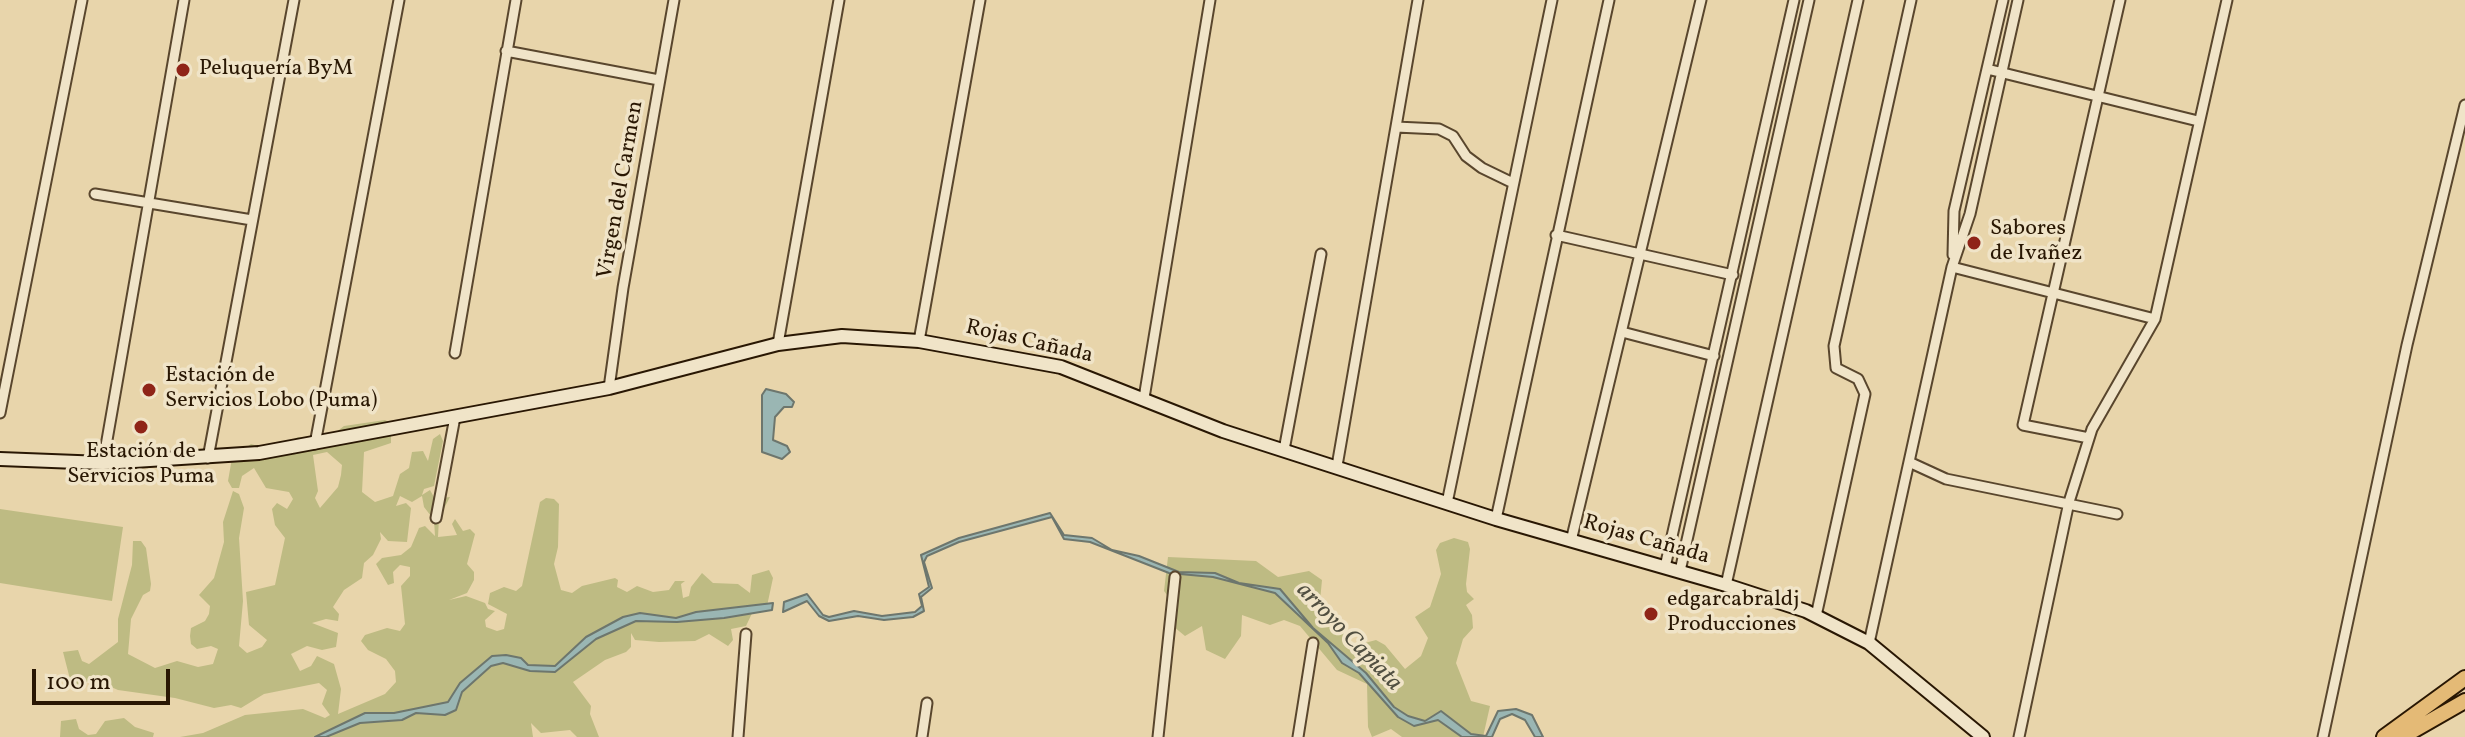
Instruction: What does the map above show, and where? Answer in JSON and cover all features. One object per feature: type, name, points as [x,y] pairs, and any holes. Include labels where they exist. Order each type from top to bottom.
[{"type":"main road","name":"Rojas Cañada","points":[[0,459],[103,463],[208,458],[315,444],[609,388],[778,344],[842,336],[919,341],[1037,361],[1100,380],[1223,431],[1496,519],[1726,585],[1816,616],[1869,643],[1983,737]]},
{"type":"main road","points":[[2384,737],[2465,678]]},
{"type":"main road","points":[[2402,737],[2465,701]]},
{"type":"street","points":[[0,413],[82,0]]},
{"type":"street","points":[[103,463],[184,0]]},
{"type":"street","points":[[208,458],[294,0]]},
{"type":"street","points":[[315,444],[399,0]]},
{"type":"street","points":[[455,353],[516,0]]},
{"type":"street","name":"Virgen del Carmen","points":[[609,388],[674,0]]},
{"type":"street","points":[[778,344],[839,0]]},
{"type":"street","points":[[919,341],[980,0]]},
{"type":"street","points":[[1144,398],[1210,0]]},
{"type":"street","points":[[1337,466],[1418,0]]},
{"type":"street","points":[[1447,503],[1552,0]]},
{"type":"street","points":[[1496,519],[1609,0]]},
{"type":"street","points":[[1571,541],[1701,0]]},
{"type":"street","points":[[1665,567],[1794,0]]},
{"type":"street","points":[[1680,571],[1809,0]]},
{"type":"street","points":[[1726,585],[1858,0]]},
{"type":"street","points":[[1816,616],[1865,394],[1858,379],[1836,368],[1834,346],[1911,0]]},
{"type":"street","points":[[1952,267],[1954,211],[2003,0]]},
{"type":"street","points":[[1869,643],[1952,267],[1970,214],[2018,0]]},
{"type":"street","points":[[2089,438],[2023,425],[2120,0]]},
{"type":"street","points":[[2019,737],[2069,502],[2089,438],[2101,409],[2155,319],[2227,0]]},
{"type":"street","points":[[506,51],[659,80]]},
{"type":"street","points":[[1987,69],[2198,121]]},
{"type":"street","points":[[2323,737],[2407,345],[2465,105]]},
{"type":"street","points":[[1396,127],[1439,129],[1453,136],[1466,156],[1482,168],[1513,183]]},
{"type":"street","points":[[95,194],[252,220]]},
{"type":"street","points":[[1556,235],[1733,275]]},
{"type":"street","points":[[1284,450],[1321,254]]},
{"type":"street","points":[[1952,267],[2155,319]]},
{"type":"street","points":[[1622,332],[1714,356]]},
{"type":"street","points":[[436,518],[455,417]]},
{"type":"street","points":[[1909,462],[1946,479],[2117,514]]},
{"type":"street","points":[[1158,737],[1175,577]]},
{"type":"street","points":[[738,737],[746,634]]},
{"type":"street","points":[[1298,737],[1313,643]]},
{"type":"street","points":[[922,737],[927,703]]},
{"type":"shaded area","points":[[385,420],[391,423],[391,443],[364,452],[362,492],[375,502],[393,496],[400,474],[409,468],[412,452],[423,451],[428,461],[433,439],[440,434],[443,441],[434,486],[424,489],[422,495],[430,490],[435,499],[450,497],[439,518],[438,537],[457,535],[452,524],[455,519],[463,531],[470,529],[475,534],[467,564],[474,572],[474,580],[467,593],[449,600],[466,596],[485,603],[488,609],[495,611],[485,620],[486,627],[497,631],[504,629],[507,614],[488,604],[490,593],[504,587],[516,591],[522,586],[540,502],[546,498],[554,499],[559,504],[558,547],[554,564],[561,590],[572,593],[582,586],[615,578],[618,580],[617,587],[627,592],[637,586],[653,592],[669,590],[675,581],[685,581],[681,584],[683,598],[689,596],[691,587],[702,573],[713,583],[738,584],[750,593],[752,575],[769,570],[773,578],[767,606],[755,607],[746,626],[731,629],[733,640],[728,646],[709,634],[695,641],[659,642],[635,640],[631,633],[631,647],[626,652],[605,660],[573,682],[591,706],[590,714],[599,737],[577,737],[570,730],[541,733],[531,723],[533,737],[180,737],[203,733],[245,715],[303,709],[325,718],[330,715],[322,704],[327,690],[319,683],[264,694],[241,708],[231,705],[214,708],[175,698],[118,690],[93,679],[79,685],[71,683],[63,652],[78,650],[82,661],[89,664],[118,642],[118,619],[132,565],[133,541],[141,541],[146,548],[151,584],[150,591],[143,595],[131,619],[128,654],[155,668],[177,661],[198,667],[213,664],[218,649],[211,646],[197,649],[191,644],[190,636],[191,628],[205,621],[209,614],[210,606],[199,595],[214,578],[224,542],[223,522],[233,491],[239,494],[244,508],[239,538],[243,601],[239,646],[247,653],[262,647],[267,640],[249,625],[246,592],[275,585],[285,538],[275,525],[272,509],[277,503],[287,509],[293,499],[289,492],[266,488],[254,468],[242,476],[239,488],[232,488],[228,481],[232,458],[251,444],[273,450],[298,437],[323,442],[344,426]],"holes":[[[327,452],[342,465],[341,475],[338,487],[320,508],[315,498],[318,491],[313,455]],[[400,496],[412,502],[422,496],[424,507],[434,520],[435,536],[425,526],[419,528],[411,547],[401,555],[382,558],[376,564],[388,585],[394,583],[393,572],[400,565],[410,567],[410,576],[401,586],[405,624],[400,631],[387,628],[365,635],[361,641],[368,650],[386,659],[395,671],[396,682],[385,694],[338,714],[341,689],[334,664],[317,656],[311,666],[300,671],[291,654],[307,646],[322,650],[336,647],[338,633],[312,623],[326,619],[338,621],[339,614],[333,607],[344,590],[362,578],[364,563],[373,555],[381,539],[380,532],[388,541],[407,542],[411,508],[406,503],[396,506]]]},
{"type":"shaded area","points":[[0,509],[123,527],[112,601],[0,583]]},
{"type":"shaded area","points":[[1454,538],[1468,542],[1466,584],[1467,592],[1474,599],[1466,605],[1472,615],[1473,628],[1463,639],[1456,663],[1471,701],[1490,706],[1483,737],[1402,737],[1391,729],[1372,737],[1368,727],[1367,684],[1337,670],[1300,626],[1284,620],[1270,625],[1242,615],[1241,636],[1225,659],[1206,650],[1202,626],[1185,636],[1168,622],[1170,599],[1164,591],[1168,557],[1256,561],[1278,577],[1309,571],[1322,580],[1320,601],[1313,609],[1320,620],[1341,625],[1345,628],[1344,636],[1350,642],[1361,644],[1376,640],[1385,645],[1405,669],[1421,656],[1428,638],[1415,617],[1430,607],[1441,574],[1436,550],[1440,543]]},
{"type":"shaded area","points":[[124,718],[135,727],[154,733],[153,737],[60,737],[61,721],[76,719],[79,729],[88,735],[96,734],[105,721]]},
{"type":"water","points":[[766,389],[786,394],[794,402],[792,407],[784,407],[775,417],[773,440],[787,446],[790,452],[782,459],[762,452],[762,395]]},
{"type":"water","points":[[1050,513],[1064,535],[1092,538],[1112,550],[1139,556],[1179,572],[1215,573],[1239,583],[1280,589],[1313,628],[1366,673],[1394,707],[1408,716],[1425,721],[1441,711],[1471,734],[1486,736],[1498,711],[1516,709],[1532,715],[1543,737],[1535,737],[1525,720],[1512,714],[1500,719],[1492,737],[1462,737],[1438,720],[1414,726],[1398,717],[1359,673],[1342,663],[1328,643],[1275,593],[1213,577],[1169,573],[1090,542],[1064,539],[1052,517],[959,542],[927,556],[924,562],[932,588],[921,597],[924,611],[913,617],[884,620],[858,616],[829,621],[819,616],[807,601],[783,612],[784,602],[807,594],[823,615],[829,617],[854,611],[882,616],[915,612],[922,606],[919,594],[929,587],[921,555],[959,538]]},
{"type":"water","points":[[773,603],[772,610],[724,618],[636,621],[596,639],[555,672],[530,671],[503,663],[491,666],[462,692],[456,710],[445,715],[416,713],[402,720],[360,723],[326,737],[315,737],[365,713],[394,713],[448,702],[460,683],[492,656],[521,658],[528,665],[555,666],[586,637],[623,617],[640,613],[676,618],[696,612]]},
{"type":"place","name":"Peluquería ByM","points":[[183,70]]},
{"type":"place","name":"Sabores de Ivañez","points":[[1974,243]]},
{"type":"place","name":"Estación de Servicios Lobo (Puma)","points":[[149,390]]},
{"type":"place","name":"Estación de Servicios Puma","points":[[141,427]]},
{"type":"place","name":"edgarcabraldj Producciones","points":[[1651,614]]},
{"type":"water label","name":"arroyo Capiata","points":[[1348,638]]}]
